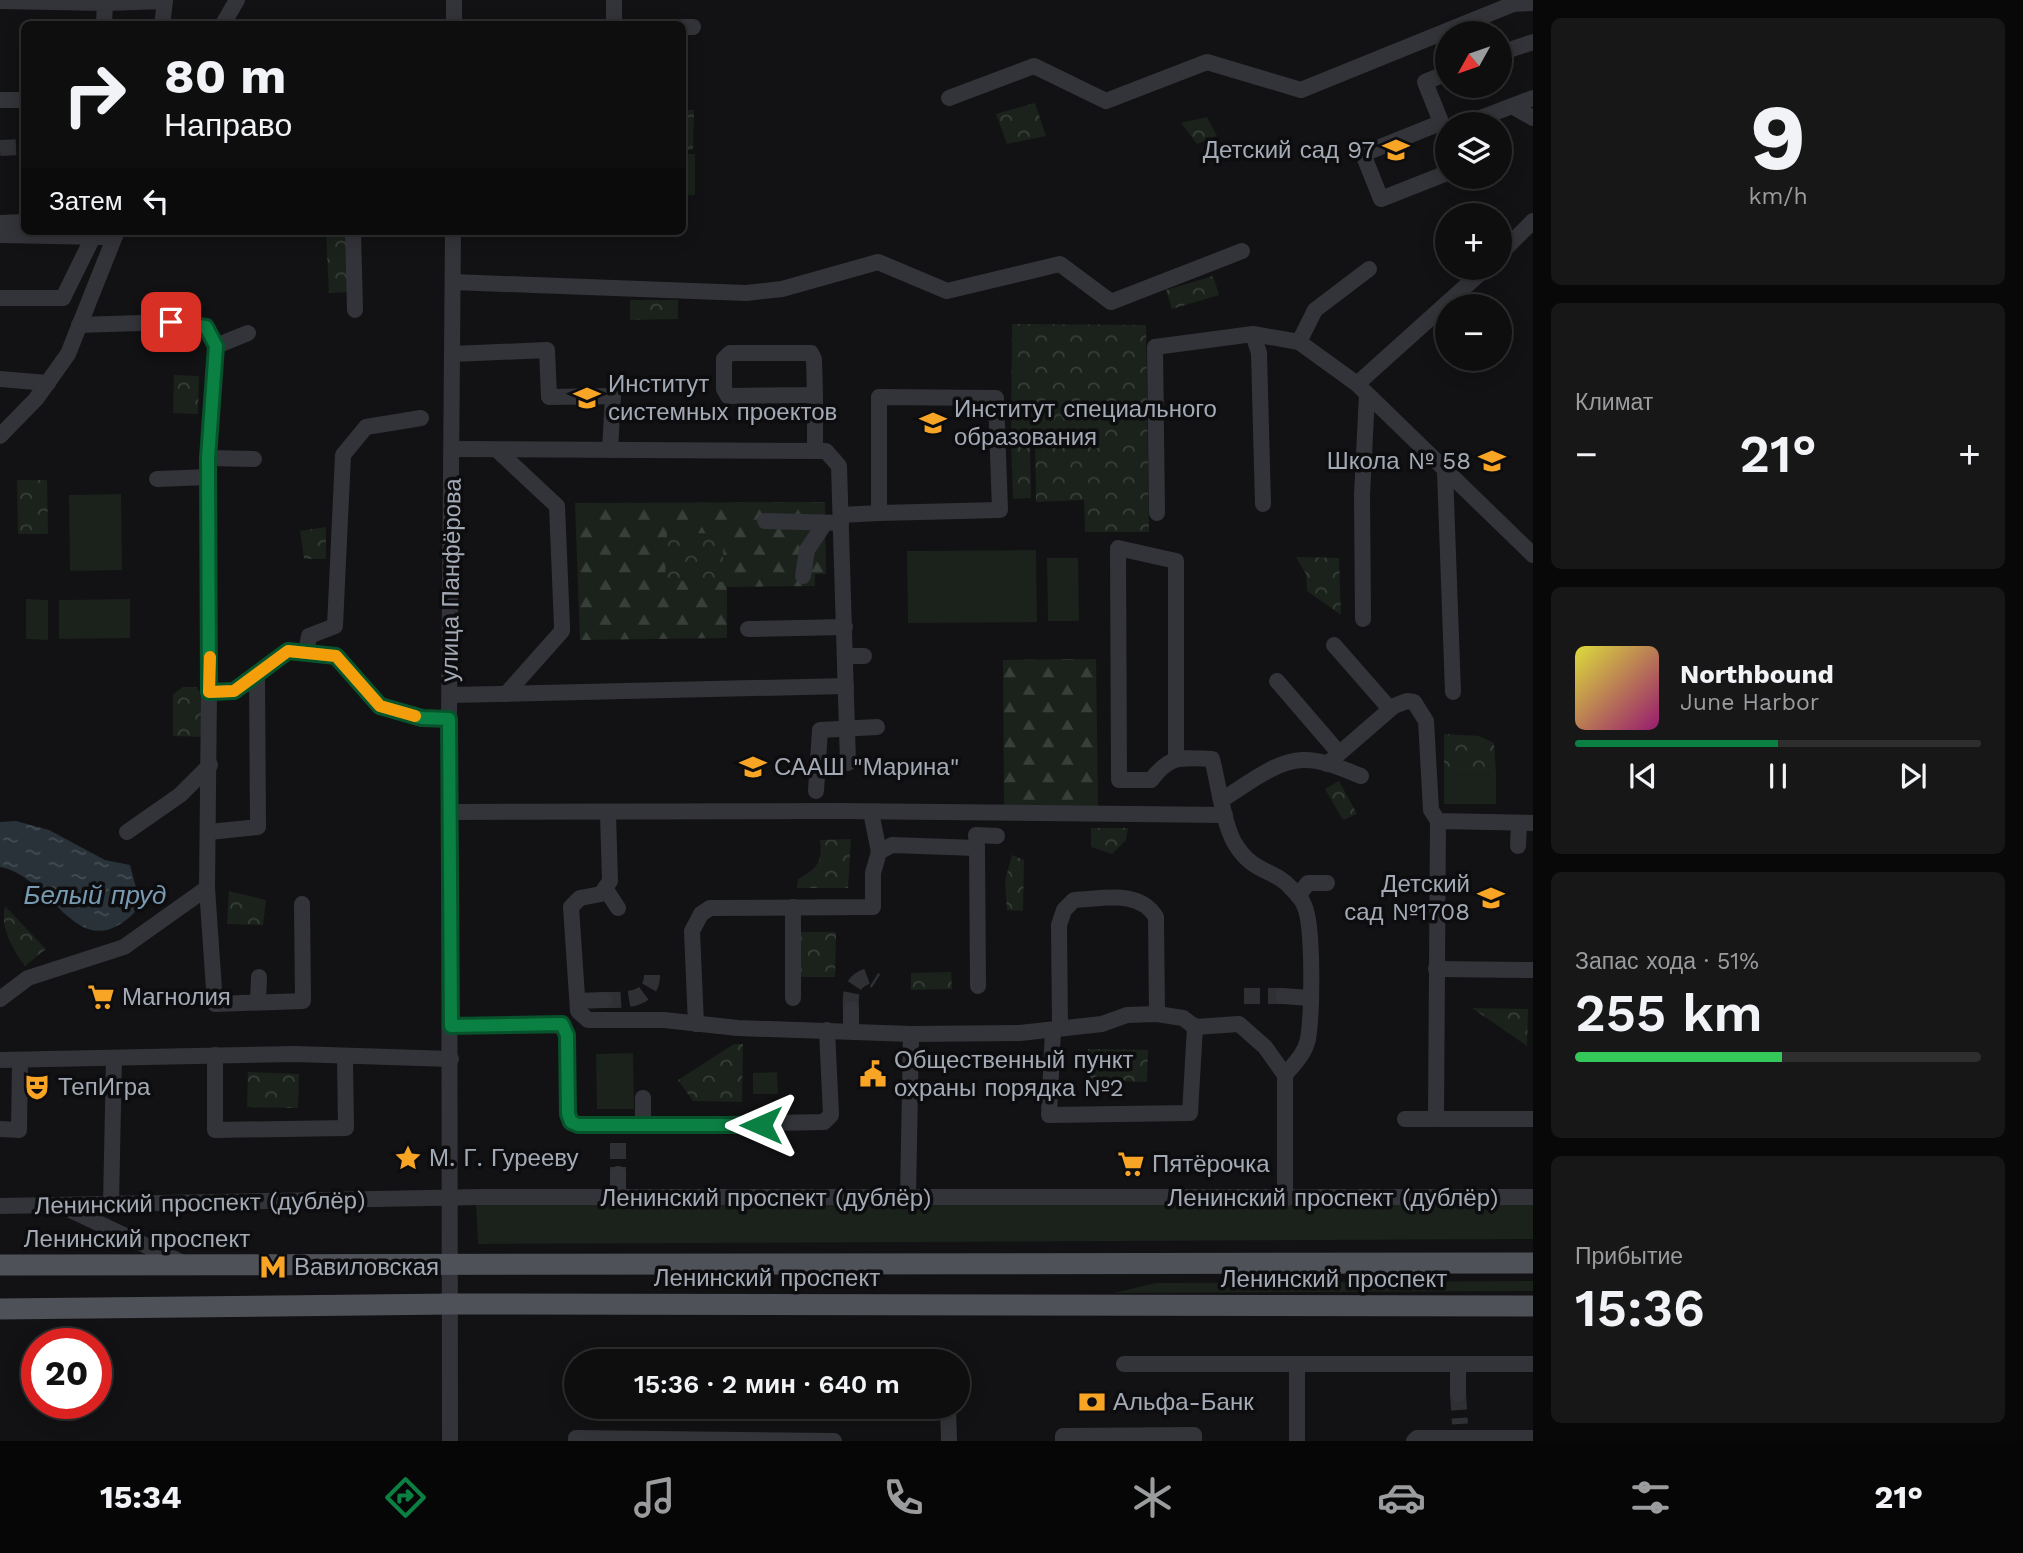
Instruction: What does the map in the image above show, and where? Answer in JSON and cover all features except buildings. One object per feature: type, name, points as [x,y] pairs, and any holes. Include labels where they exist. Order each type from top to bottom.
[{"type":"main road","name":"Ленинский проспект","points":[[0,1265],[1533,1263]]},
{"type":"main road","name":"Ленинский проспект","points":[[0,1309],[452,1304],[1533,1306]]},
{"type":"street","points":[[225,21],[237,0]]},
{"type":"street","points":[[454,0],[454,21]]},
{"type":"street","points":[[614,0],[614,21]]},
{"type":"street","points":[[0,1],[165,1],[163,18]]},
{"type":"street","points":[[104,21],[105,3]]},
{"type":"street","points":[[949,98],[1034,66],[1106,101],[1207,62],[1301,90],[1513,4],[1533,3]]},
{"type":"street","points":[[1512,49],[1533,41]]},
{"type":"street","points":[[1435,78],[1425,82],[1437,112]]},
{"type":"street","points":[[1496,112],[1533,98]]},
{"type":"street","points":[[0,100],[21,100]]},
{"type":"street","points":[[1512,106],[1533,118]]},
{"type":"street","points":[[1435,135],[1363,154],[1381,199],[1435,178]]},
{"type":"street","points":[[1512,242],[1533,221]]},
{"type":"street","points":[[0,223],[21,222]]},
{"type":"street","points":[[0,235],[108,235]]},
{"type":"street","points":[[0,436],[48,383],[68,354],[116,235]]},
{"type":"street","points":[[353,235],[355,310]]},
{"type":"street","name":"улица Панфёрова","points":[[450,1441],[452,1198],[449,719],[453,235]]},
{"type":"street","points":[[0,298],[63,298],[93,237]]},
{"type":"street","points":[[453,282],[746,293],[782,289],[878,262],[947,292],[1060,264],[1111,302],[1242,251]]},
{"type":"street","points":[[1299,342],[1315,310],[1369,269]]},
{"type":"street","points":[[1363,619],[1362,389],[1474,280]]},
{"type":"street","points":[[79,325],[171,322],[206,327],[216,346],[208,458],[208,888],[215,1004],[303,1001],[302,904]]},
{"type":"street","points":[[216,346],[248,333]]},
{"type":"street","points":[[1253,334],[1259,354],[1263,505]]},
{"type":"street","points":[[1157,513],[1155,347],[1253,334],[1299,342],[1362,389],[1533,555]]},
{"type":"street","points":[[453,354],[547,351],[549,397],[613,396],[610,450]]},
{"type":"street","points":[[815,395],[728,396],[724,389],[724,359],[730,353],[811,353],[814,359],[815,395],[816,450]]},
{"type":"street","points":[[0,379],[48,383]]},
{"type":"street","points":[[765,521],[836,520],[879,513],[1000,510],[996,398],[879,397],[879,513]]},
{"type":"street","points":[[306,653],[309,636],[335,626],[343,455],[366,427],[421,418]]},
{"type":"street","points":[[453,449],[826,451],[839,466],[836,520],[845,627],[848,762]]},
{"type":"street","points":[[496,450],[557,506],[562,626],[562,631],[506,694]]},
{"type":"street","points":[[208,458],[254,459]]},
{"type":"street","points":[[1446,472],[1453,692]]},
{"type":"street","points":[[157,479],[209,477]]},
{"type":"street","points":[[803,576],[807,550],[836,520]]},
{"type":"street","points":[[1176,758],[1176,561],[1118,548],[1119,780],[1151,780],[1162,765],[1176,758],[1212,758],[1231,838],[1243,857],[1259,871],[1289,885],[1304,905],[1311,932],[1307,1041],[1299,1059],[1284,1075]]},
{"type":"street","points":[[748,629],[845,627]]},
{"type":"street","points":[[1335,645],[1390,709]]},
{"type":"street","points":[[209,692],[234,691],[288,651],[336,656],[380,706],[422,718],[449,719]]},
{"type":"street","points":[[846,656],[864,656]]},
{"type":"street","points":[[209,832],[258,827],[257,676]]},
{"type":"street","points":[[1277,681],[1333,758],[1361,776]]},
{"type":"street","points":[[450,695],[846,686]]},
{"type":"street","points":[[1223,799],[1289,763],[1333,758],[1399,702],[1414,702],[1426,721],[1431,810],[1438,821],[1436,1119]]},
{"type":"street","points":[[816,791],[820,730],[877,727]]},
{"type":"street","points":[[127,832],[180,795],[210,765]]},
{"type":"street","points":[[450,813],[872,812],[1225,816]]},
{"type":"street","points":[[696,1024],[692,931],[701,914],[710,908],[873,907],[873,873],[879,852],[872,812]]},
{"type":"street","points":[[608,814],[610,881],[601,894],[580,898],[571,907],[578,1011],[587,1020],[664,1020],[738,1028],[911,1034],[1056,1029],[1102,1024],[1127,1015],[1157,1014],[1183,1017],[1195,1027],[1239,1024],[1265,1048],[1284,1075],[1285,1199]]},
{"type":"street","points":[[1438,821],[1526,823],[1518,846]]},
{"type":"street","points":[[978,986],[976,835],[997,836]]},
{"type":"street","points":[[879,852],[892,845],[976,848]]},
{"type":"street","points":[[1298,896],[1308,883],[1327,883]]},
{"type":"street","points":[[0,999],[28,978],[124,947],[208,888]]},
{"type":"street","points":[[605,888],[618,908]]},
{"type":"street","points":[[1157,1014],[1156,917],[1149,906],[1137,898],[1074,900],[1064,910],[1059,925],[1056,1029],[1049,1115],[1190,1113],[1195,1027]]},
{"type":"street","points":[[793,907],[793,998]]},
{"type":"street","points":[[1436,970],[1533,970]]},
{"type":"street","points":[[258,1002],[259,977]]},
{"type":"street","points":[[1283,996],[1309,998]]},
{"type":"street","points":[[578,1002],[605,1000]]},
{"type":"street","points":[[850,1009],[851,1031]]},
{"type":"street","points":[[451,1026],[562,1024],[567,1035],[567,1106],[571,1122],[618,1135],[643,1126],[824,1122],[831,1115],[827,1030]]},
{"type":"street","points":[[908,1197],[911,1034]]},
{"type":"street","points":[[0,1060],[215,1055],[451,1059]]},
{"type":"street","points":[[215,1055],[215,1130],[346,1128],[345,1056]]},
{"type":"street","points":[[111,1204],[114,1058]]},
{"type":"street","points":[[0,1129],[19,1129],[20,1060]]},
{"type":"street","points":[[643,1098],[643,1126]]},
{"type":"street","points":[[1405,1119],[1533,1119]]},
{"type":"street","points":[[618,1174],[618,1198]]},
{"type":"street","name":"Ленинский проспект (дублёр)","points":[[0,1206],[452,1198],[1533,1197]]},
{"type":"street","points":[[60,1205],[188,1265]]},
{"type":"street","points":[[1124,1364],[1533,1364]]},
{"type":"street","points":[[1458,1364],[1458,1394]]},
{"type":"street","points":[[1297,1365],[1297,1441]]},
{"type":"street","points":[[948,1419],[949,1441]]},
{"type":"street","points":[[1414,1441],[1417,1437],[1460,1430],[1533,1438]]},
{"type":"street","points":[[1063,1441],[1063,1436],[1194,1435],[1194,1441]]},
{"type":"street","points":[[576,1441],[576,1438],[834,1441]]},
{"type":"green space","points":[[1035,103],[1046,136],[1007,144],[996,114]]},
{"type":"green space","points":[[686,110],[694,110],[693,150],[686,150]]},
{"type":"green space","points":[[1207,117],[1217,136],[1197,144],[1181,123]]},
{"type":"green space","points":[[686,154],[695,154],[695,195],[686,195]]},
{"type":"green space","points":[[326,235],[346,235],[349,292],[329,293]]},
{"type":"green space","points":[[1213,276],[1219,295],[1172,309],[1166,290]]},
{"type":"green space","points":[[630,300],[678,300],[678,319],[630,320]]},
{"type":"green space","points":[[1012,324],[1146,325],[1149,532],[1085,532],[1084,500],[1036,502],[1035,434],[1011,436]]},
{"type":"green space","points":[[174,375],[199,376],[198,414],[173,413]]},
{"type":"green space","points":[[1011,440],[1030,440],[1031,498],[1013,499]]},
{"type":"green space","points":[[17,480],[47,480],[48,534],[18,534]]},
{"type":"green space","points":[[121,494],[122,570],[70,571],[69,495]]},
{"type":"green space","points":[[825,502],[826,574],[815,574],[815,586],[727,587],[727,638],[580,640],[575,503]]},
{"type":"green space","points":[[326,527],[326,559],[304,559],[300,531]]},
{"type":"green space","points":[[667,532],[724,534],[722,582],[665,580]]},
{"type":"green space","points":[[1036,550],[1037,622],[908,623],[907,551]]},
{"type":"green space","points":[[1296,557],[1339,558],[1341,615],[1307,591],[1306,574]]},
{"type":"green space","points":[[1047,558],[1078,558],[1079,621],[1048,621]]},
{"type":"green space","points":[[26,599],[48,600],[48,640],[26,639]]},
{"type":"green space","points":[[130,599],[130,638],[59,639],[59,600]]},
{"type":"green space","points":[[1096,659],[1098,806],[1004,805],[1003,660]]},
{"type":"green space","points":[[183,687],[196,687],[204,697],[203,737],[173,736],[173,694]]},
{"type":"green space","points":[[1444,734],[1479,736],[1494,743],[1496,774],[1444,775]]},
{"type":"green space","points":[[1496,774],[1496,804],[1444,804],[1444,775]]},
{"type":"green space","points":[[1339,781],[1357,814],[1343,820],[1325,789]]},
{"type":"green space","points":[[1091,828],[1128,828],[1126,840],[1112,854],[1091,847]]},
{"type":"green space","points":[[851,839],[848,888],[797,888],[798,879],[817,864],[820,840]]},
{"type":"green space","points":[[1012,855],[1024,860],[1023,911],[1007,910],[1005,881]]},
{"type":"green space","points":[[229,891],[266,900],[263,925],[227,924]]},
{"type":"green space","points":[[5,906],[46,949],[25,966],[8,937],[4,922]]},
{"type":"green space","points":[[799,932],[836,932],[835,977],[798,977]]},
{"type":"green space","points":[[951,972],[952,989],[911,990],[911,973]]},
{"type":"green space","points":[[1472,1008],[1528,1009],[1527,1046]]},
{"type":"green space","points":[[734,1044],[743,1044],[742,1102],[693,1101],[678,1080]]},
{"type":"green space","points":[[1088,1049],[1148,1050],[1147,1082],[1088,1080]]},
{"type":"green space","points":[[633,1053],[634,1109],[597,1109],[596,1054]]},
{"type":"green space","points":[[248,1072],[299,1074],[298,1108],[247,1107]]},
{"type":"green space","points":[[777,1072],[778,1094],[753,1094],[753,1073]]},
{"type":"green space","points":[[1533,1203],[1533,1239],[478,1244],[476,1204]]},
{"type":"green space","points":[[1533,1281],[1533,1291],[1114,1293],[1155,1283]]},
{"type":"water","name":"Белый пруд","points":[[16,821],[49,830],[105,860],[130,865],[139,899],[137,910],[116,926],[98,931],[82,926],[19,874],[0,867],[0,822]]},
{"type":"tunnel","points":[[0,148],[21,147]]},
{"type":"tunnel","points":[[605,1000],[629,999],[642,994],[651,984],[652,975]]},
{"type":"tunnel","points":[[851,1009],[851,993],[858,981],[868,976],[876,981]]},
{"type":"tunnel","points":[[1244,996],[1283,996]]},
{"type":"tunnel","points":[[618,1143],[618,1174]]},
{"type":"tunnel","points":[[1458,1394],[1460,1424]]},
{"type":"slow traffic","points":[[210,657],[209,692],[234,691],[288,651],[336,656],[380,706],[415,716]]},
{"type":"place","name":"Детский сад 97","points":[[1396,150]]},
{"type":"place","name":"Институт системных проектов","points":[[587,398]]},
{"type":"place","name":"Институт специального образования","points":[[933,423]]},
{"type":"place","name":"Школа № 58","points":[[1492,461]]},
{"type":"place","name":"СААШ \"Марина\"","points":[[753,767]]},
{"type":"place","name":"Детский сад №1708","points":[[1491,898]]},
{"type":"place","name":"Магнолия","points":[[101,997]]},
{"type":"place","name":"Общественный пункт охраны порядка №2","points":[[873,1074]]},
{"type":"place","name":"ТепИгра","points":[[37,1087]]},
{"type":"place","name":"М. Г. Гурееву","points":[[408,1158]]},
{"type":"place","name":"Пятёрочка","points":[[1131,1164]]},
{"type":"place","name":"Вавиловская","points":[[273,1267]]},
{"type":"place","name":"Альфа-Банк","points":[[1092,1402]]},
{"type":"route","points":[[171,322],[206,327],[216,346],[208,458],[209,692],[234,691],[288,651],[336,656],[380,706],[422,718],[449,719],[451,1026],[562,1024],[567,1035],[568,1114],[571,1122],[578,1125],[761,1125]]}]
